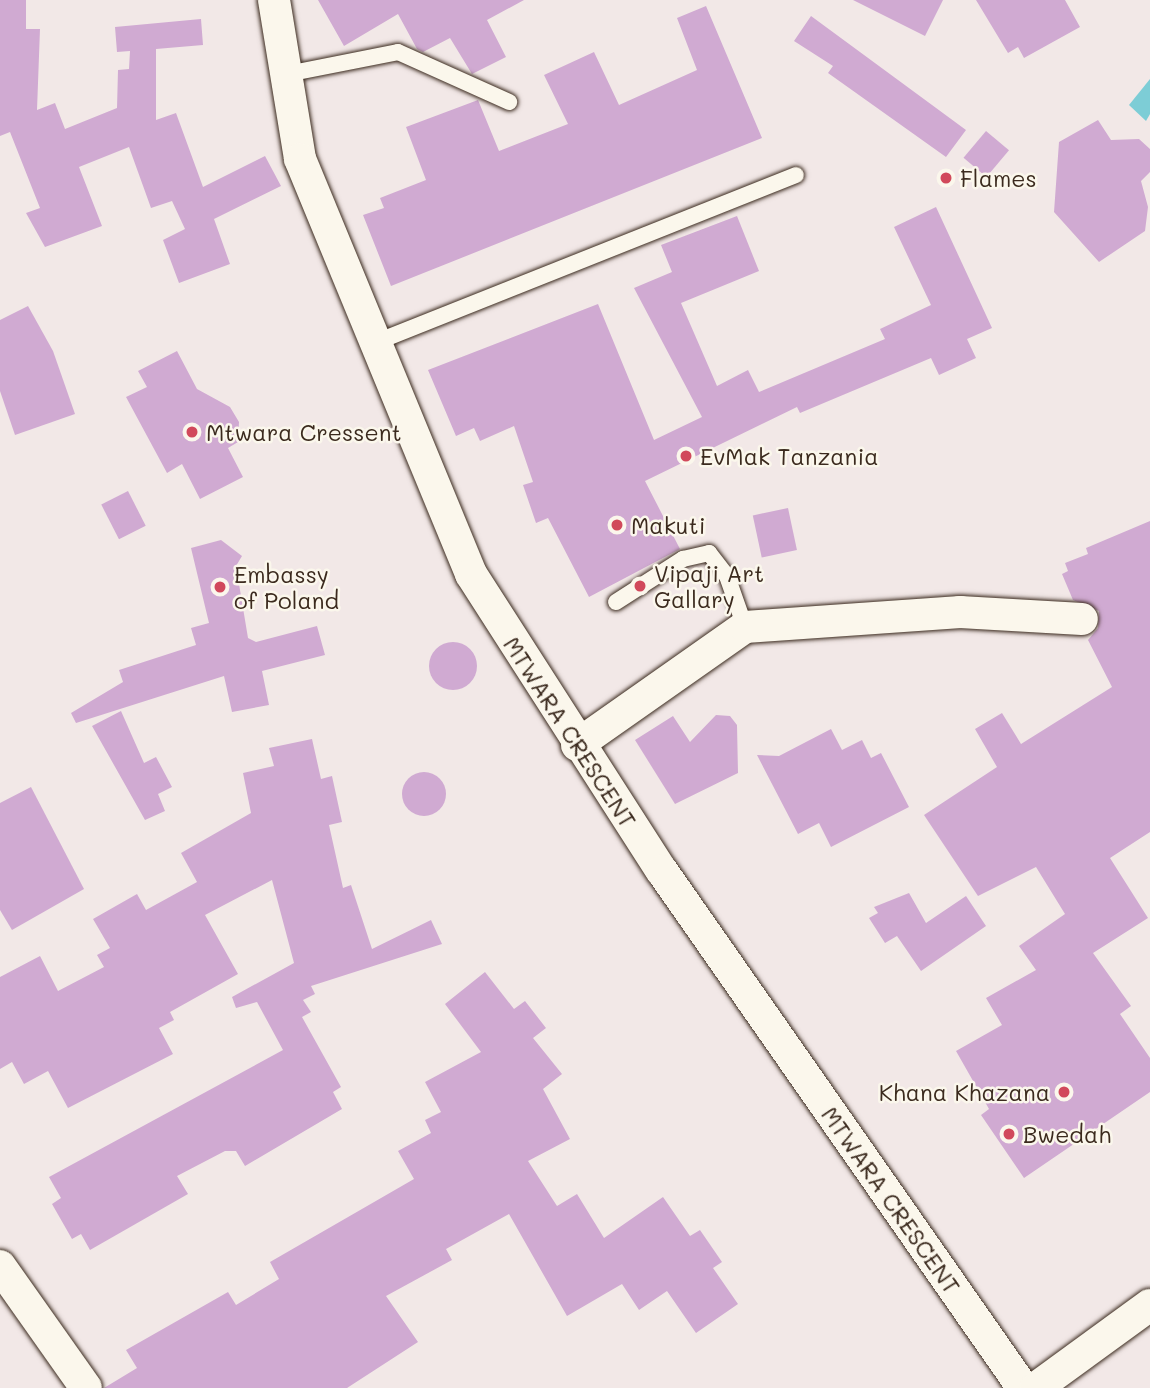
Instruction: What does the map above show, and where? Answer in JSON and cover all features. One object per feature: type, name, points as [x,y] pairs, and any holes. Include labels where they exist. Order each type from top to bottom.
[{"type":"street","name":"MTWARA CRESCENT","points":[[274,0],[282,75],[300,159],[471,574],[577,745],[1023,1388]]},
{"type":"street","points":[[577,745],[745,627],[960,612],[1082,619]]},
{"type":"street","points":[[0,1266],[86,1388]]},
{"type":"street","points":[[1036,1388],[1150,1305]]},
{"type":"lane","points":[[282,75],[398,52],[509,102]]},
{"type":"lane","points":[[374,343],[796,175]]},
{"type":"lane","points":[[616,602],[683,559],[709,553],[727,576],[745,627]]},
{"type":"water","points":[[1150,79],[1150,114],[1146,121],[1129,105]]},
{"type":"building","points":[[0,0],[26,0],[26,29],[40,29],[37,110],[55,103],[65,129],[117,108],[118,70],[129,69],[130,51],[117,52],[115,27],[201,19],[203,45],[156,49],[156,120],[176,113],[203,187],[265,156],[281,186],[214,219],[230,264],[179,283],[163,240],[185,229],[172,201],[151,208],[129,147],[79,167],[102,226],[45,247],[26,213],[40,208],[10,132],[0,136]]},
{"type":"building","points":[[318,0],[524,0],[487,20],[506,57],[472,74],[450,38],[423,52],[417,49],[398,14],[344,46]]},
{"type":"building","points":[[853,0],[943,0],[925,36]]},
{"type":"building","points":[[976,0],[1065,0],[1080,27],[1024,58],[1018,47],[1008,53]]},
{"type":"building","points":[[706,6],[762,138],[391,286],[363,215],[384,208],[380,198],[426,180],[406,127],[478,100],[499,151],[568,124],[544,75],[594,52],[619,105],[697,70],[677,18]]},
{"type":"building","points":[[811,16],[966,130],[946,157],[828,73],[833,66],[794,41]]},
{"type":"building","points":[[1098,120],[1111,140],[1139,139],[1150,149],[1150,172],[1141,181],[1148,207],[1145,231],[1099,262],[1054,212],[1059,142]]},
{"type":"building","points":[[986,131],[1009,150],[986,177],[964,158]]},
{"type":"building","points":[[936,207],[992,328],[967,339],[976,358],[939,375],[931,358],[800,413],[797,407],[645,481],[680,549],[589,597],[548,518],[536,523],[523,485],[533,482],[514,426],[480,441],[474,428],[456,436],[428,370],[598,304],[654,440],[702,417],[634,288],[672,272],[661,245],[737,216],[759,271],[681,303],[717,386],[748,370],[759,392],[885,339],[880,329],[931,305],[894,227]]},
{"type":"building","points":[[28,306],[53,351],[75,414],[15,435],[0,391],[0,320]]},
{"type":"building","name":"Mtwara Cressent","points":[[177,351],[197,389],[230,407],[239,422],[238,442],[228,448],[243,477],[200,499],[182,464],[167,473],[126,397],[147,387],[138,371]]},
{"type":"building","points":[[128,491],[146,526],[119,539],[101,505]]},
{"type":"building","points":[[788,508],[797,550],[762,558],[753,515]]},
{"type":"building","points":[[1150,521],[1150,832],[1110,858],[1148,918],[1093,953],[1131,1006],[1120,1014],[1150,1058],[1150,1092],[1024,1178],[981,1115],[989,1109],[956,1051],[1002,1025],[986,998],[1036,970],[1019,946],[1065,914],[1036,867],[978,896],[924,815],[997,767],[975,729],[1002,713],[1021,744],[1112,687],[1088,640],[1098,628],[1099,611],[1073,600],[1062,574],[1068,571],[1065,563],[1088,554],[1086,548]]},
{"type":"building","points":[[221,540],[242,556],[236,566],[248,638],[256,642],[317,626],[325,655],[262,671],[269,705],[232,712],[224,676],[76,723],[71,713],[123,682],[119,670],[196,645],[191,628],[209,623],[191,548]]},
{"type":"building","points":[[453,642],[470,649],[477,666],[470,683],[453,690],[436,683],[429,666],[436,649]]},
{"type":"building","points":[[121,711],[144,763],[156,757],[172,787],[158,794],[165,811],[145,820],[92,726]]},
{"type":"building","points":[[716,715],[730,716],[737,725],[738,773],[675,804],[635,740],[673,716],[690,742]]},
{"type":"building","points":[[831,729],[842,750],[862,740],[871,758],[881,753],[909,807],[831,847],[819,823],[798,834],[757,755],[779,756]]},
{"type":"building","points":[[312,739],[321,779],[332,776],[342,822],[329,825],[343,888],[351,885],[372,949],[431,920],[442,944],[311,986],[315,994],[303,1000],[311,1012],[302,1017],[341,1087],[333,1092],[342,1109],[245,1166],[236,1151],[225,1151],[177,1176],[188,1194],[90,1250],[81,1234],[72,1239],[52,1204],[61,1198],[49,1177],[283,1050],[257,1002],[236,1008],[232,997],[294,963],[272,880],[205,915],[238,974],[170,1012],[174,1020],[159,1028],[173,1054],[68,1108],[48,1071],[24,1084],[12,1062],[0,1069],[0,977],[40,956],[58,991],[104,967],[97,955],[110,948],[93,919],[137,894],[146,910],[197,882],[181,853],[251,813],[243,773],[274,766],[269,748]]},
{"type":"building","points":[[424,772],[433,773],[440,778],[445,785],[445,803],[440,810],[433,815],[424,816],[415,815],[408,810],[403,803],[402,794],[403,785],[408,778],[415,773]]},
{"type":"building","points":[[31,787],[84,889],[12,930],[0,910],[0,803]]},
{"type":"building","points":[[909,893],[926,923],[966,896],[986,926],[921,971],[897,936],[885,943],[869,918],[878,913],[874,907]]},
{"type":"building","points":[[485,972],[514,1009],[525,1001],[546,1028],[533,1038],[562,1074],[543,1089],[570,1139],[528,1161],[557,1206],[577,1194],[604,1238],[663,1197],[690,1236],[700,1230],[722,1262],[713,1268],[738,1304],[696,1333],[667,1291],[639,1310],[622,1284],[567,1316],[509,1214],[446,1249],[452,1260],[386,1296],[418,1342],[347,1388],[104,1388],[137,1368],[126,1350],[228,1292],[236,1305],[279,1279],[270,1262],[414,1179],[398,1151],[431,1133],[425,1120],[441,1112],[425,1082],[481,1052],[445,1004]]},
{"type":"place","name":"Flames","points":[[946,178]]},
{"type":"place","name":"Mtwara Cressent","points":[[192,432]]},
{"type":"place","name":"EvMak Tanzania","points":[[686,456]]},
{"type":"place","name":"Makuti","points":[[617,525]]},
{"type":"place","name":"Vipaji Art Gallary","points":[[640,586]]},
{"type":"place","name":"Embassy of Poland","points":[[220,587]]},
{"type":"place","name":"Khana Khazana","points":[[1064,1092]]},
{"type":"place","name":"Bwedah","points":[[1009,1134]]}]
